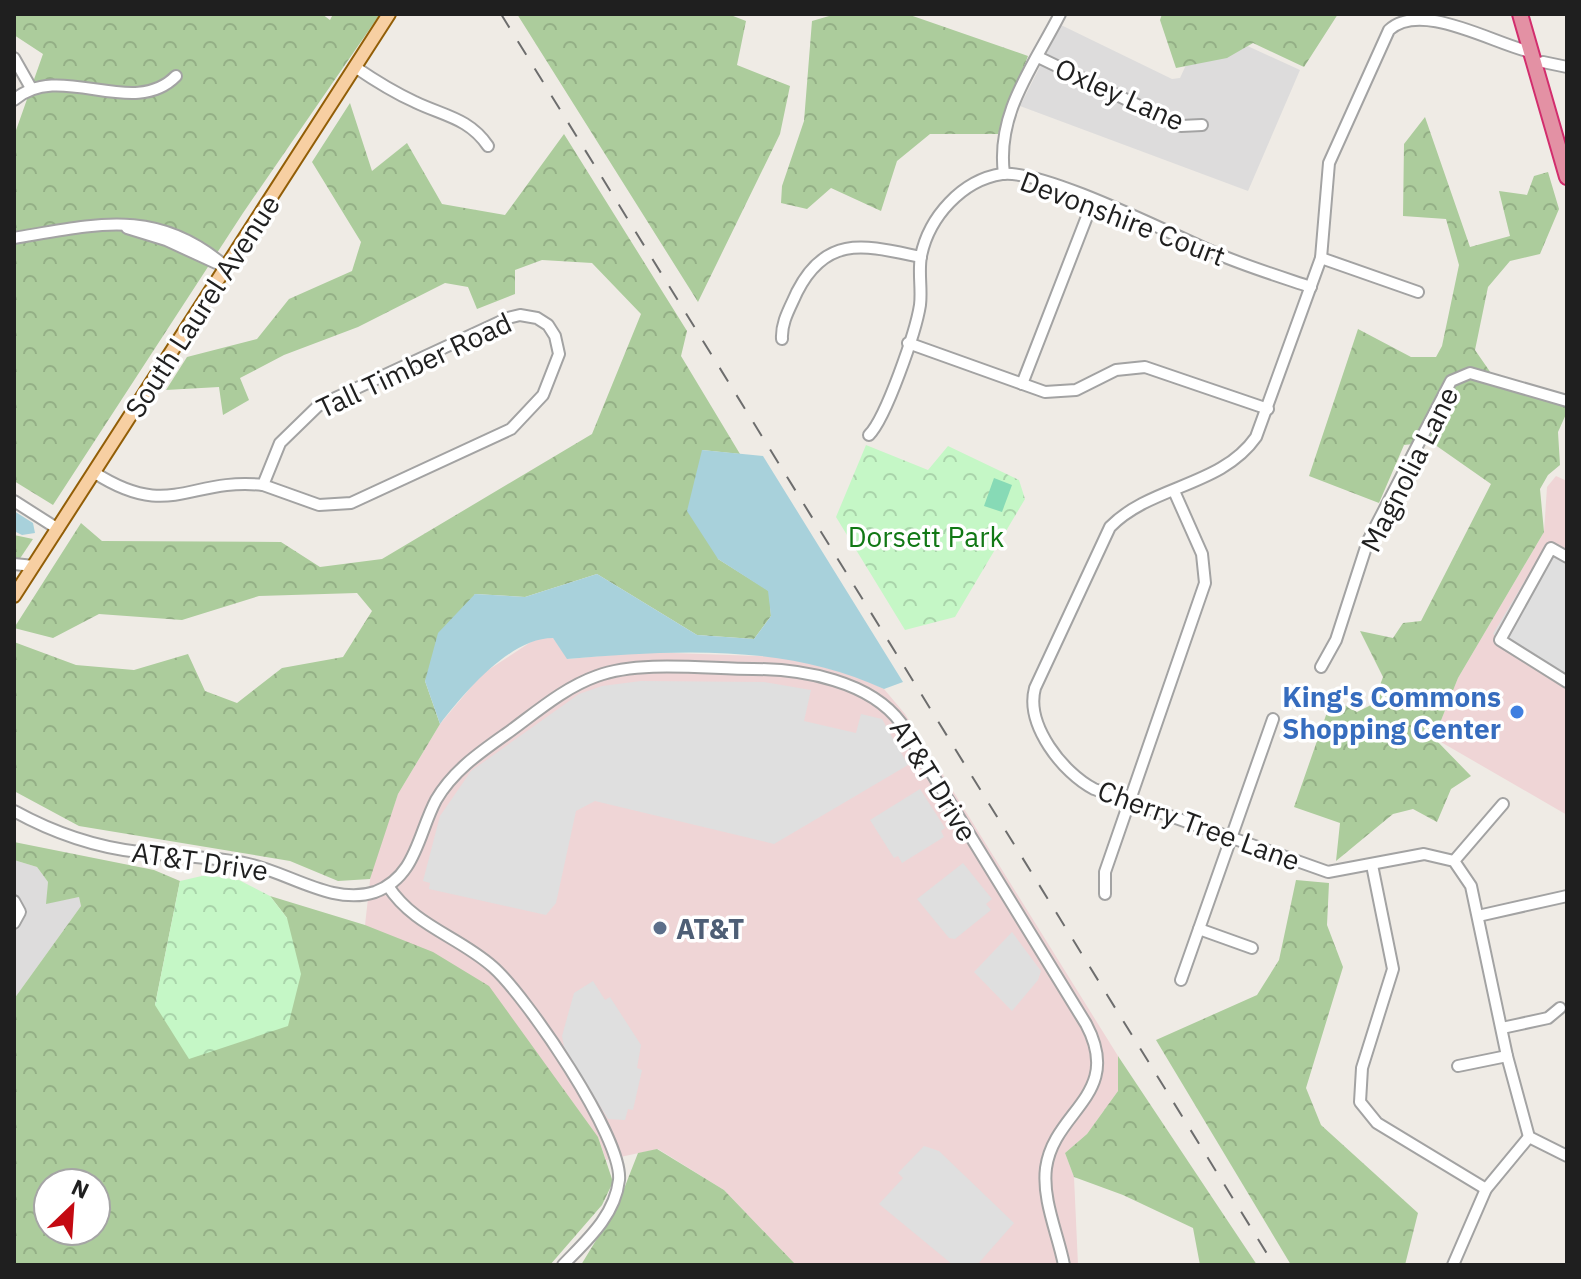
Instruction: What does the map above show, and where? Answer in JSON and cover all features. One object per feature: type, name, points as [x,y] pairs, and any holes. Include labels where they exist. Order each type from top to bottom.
[{"type":"highway","points":[[1520,14],[1567,147]]},
{"type":"highway","points":[[1529,14],[1567,177]]},
{"type":"main road","name":"South Laurel Avenue","points":[[17,586],[34,566],[95,473],[389,14]]},
{"type":"street","points":[[1004,174],[1001,145],[1004,126],[1060,14]]},
{"type":"street","name":"Cherry Tree Lane","points":[[1454,861],[1424,854],[1328,872],[1094,789],[1072,774],[1038,723],[1033,698],[1104,534],[1129,511],[1240,456],[1256,437],[1321,258],[1329,163],[1391,27],[1406,18],[1423,17],[1481,33],[1505,46],[1567,67]]},
{"type":"street","name":"Oxley Lane","points":[[1038,57],[1181,126],[1202,125]]},
{"type":"street","points":[[14,58],[31,88]]},
{"type":"street","points":[[355,67],[387,89],[460,118],[477,130],[488,146]]},
{"type":"street","points":[[14,100],[31,88],[65,84],[138,91],[166,85],[176,76]]},
{"type":"street","name":"Devonshire Court","points":[[869,435],[881,417],[920,305],[921,257],[939,217],[952,199],[974,184],[1004,174],[1035,178],[1183,236],[1215,253],[1311,287]]},
{"type":"street","points":[[1022,384],[1093,201]]},
{"type":"street","points":[[14,238],[114,224],[166,240],[226,267]]},
{"type":"street","points":[[782,339],[784,320],[802,284],[815,265],[828,255],[862,246],[921,257]]},
{"type":"street","points":[[1321,258],[1418,292]]},
{"type":"street","name":"Tall Timber Road","points":[[95,473],[127,492],[155,498],[179,497],[234,484],[263,485],[319,505],[351,503],[497,438],[521,421],[543,395],[557,365],[559,349],[555,336],[537,318],[512,316],[330,399],[288,433],[275,452],[263,485]]},
{"type":"street","points":[[908,343],[1045,392],[1068,392],[1116,370],[1145,367],[1268,409]]},
{"type":"street","name":"Magnolia Lane","points":[[1321,667],[1336,640],[1368,541],[1451,381],[1470,373],[1567,401]]},
{"type":"street","points":[[1105,894],[1105,872],[1205,583],[1202,554],[1174,491]]},
{"type":"street","points":[[14,501],[58,529]]},
{"type":"street","points":[[1567,557],[1551,548],[1500,638],[1502,644],[1567,682]]},
{"type":"street","points":[[14,564],[34,566]]},
{"type":"street","name":"AT&T Drive","points":[[14,811],[53,831],[104,847],[251,864],[341,895],[366,895],[388,886],[413,859],[431,809],[466,763],[567,691],[598,675],[637,669],[765,669],[850,687],[872,695],[890,709],[901,723],[1086,1024],[1097,1048],[1093,1088],[1059,1139],[1047,1165],[1047,1195],[1064,1265]]},
{"type":"street","points":[[1181,980],[1273,719]]},
{"type":"street","points":[[1503,804],[1454,861],[1468,878],[1507,1056],[1529,1137],[1567,1156]]},
{"type":"street","points":[[1372,865],[1393,969],[1359,1081],[1360,1102],[1377,1123],[1486,1189]]},
{"type":"street","points":[[388,886],[414,918],[482,958],[514,988],[538,1019],[610,1140],[619,1165],[617,1193],[598,1227],[563,1265]]},
{"type":"street","points":[[1478,916],[1567,896]]},
{"type":"street","points":[[14,901],[20,912],[14,923]]},
{"type":"street","points":[[1199,929],[1252,948]]},
{"type":"street","points":[[1502,1028],[1548,1018],[1560,1008]]},
{"type":"street","points":[[1458,1066],[1507,1056]]},
{"type":"street","points":[[1453,1265],[1486,1189],[1529,1137]]},
{"type":"shaded area","points":[[1061,25],[1172,79],[1180,78],[1204,26],[1300,70],[1248,191],[1020,106]]},
{"type":"shaded area","name":"King's Commons Shopping Center","points":[[1556,476],[1567,481],[1567,815],[1434,738],[1458,678],[1544,532],[1547,487]]},
{"type":"shaded area","points":[[1544,549],[1567,563],[1567,676],[1493,634]]},
{"type":"shaded area","points":[[537,638],[553,638],[568,659],[645,652],[784,657],[857,676],[884,689],[905,714],[1118,1056],[1118,1091],[1087,1134],[1065,1153],[1074,1177],[1078,1265],[796,1265],[724,1190],[658,1149],[606,1160],[598,1137],[365,925],[371,872],[398,794],[440,724],[482,674]]},
{"type":"shaded area","points":[[641,681],[764,682],[811,690],[804,721],[856,733],[861,714],[882,719],[908,765],[774,844],[595,801],[576,811],[556,903],[546,915],[429,889],[430,883],[423,881],[440,816],[471,771],[579,694],[602,686]]},
{"type":"shaded area","points":[[920,789],[945,828],[941,831],[944,837],[902,863],[898,856],[894,858],[870,820]]},
{"type":"shaded area","points":[[14,860],[37,867],[48,882],[47,903],[79,897],[81,906],[14,999]]},
{"type":"shaded area","points":[[963,863],[992,899],[986,904],[991,910],[955,939],[949,938],[917,899]]},
{"type":"shaded area","points":[[1012,932],[1041,971],[1038,980],[1012,1011],[974,972]]},
{"type":"shaded area","points":[[593,981],[605,1000],[610,997],[641,1045],[637,1068],[642,1070],[633,1110],[628,1109],[625,1120],[608,1119],[564,1047],[562,1036],[574,993]]},
{"type":"shaded area","points":[[924,1146],[939,1151],[1014,1223],[977,1265],[953,1265],[879,1204],[903,1178],[898,1173]]},
{"type":"green space","points":[[14,14],[322,14],[330,20],[333,14],[380,14],[243,213],[53,505],[14,481],[14,136],[43,54],[14,35]]},
{"type":"green space","points":[[517,14],[728,14],[746,21],[737,65],[790,86],[780,134],[698,302]]},
{"type":"green space","points":[[836,14],[907,14],[1028,56],[998,134],[930,134],[897,161],[881,211],[831,188],[807,209],[781,203],[782,186],[804,121],[812,21]]},
{"type":"green space","points":[[1162,14],[1338,14],[1304,67],[1253,43],[1227,58],[1176,68],[1160,20]]},
{"type":"green space","points":[[350,103],[372,171],[407,143],[442,204],[505,215],[564,134],[687,331],[681,356],[740,454],[702,450],[718,559],[769,591],[771,616],[754,639],[697,635],[597,574],[525,597],[475,594],[425,681],[440,724],[398,794],[370,879],[338,881],[290,861],[79,826],[14,791],[14,642],[76,665],[134,670],[188,654],[205,691],[237,703],[282,668],[343,657],[372,611],[357,593],[259,596],[182,620],[99,614],[53,638],[14,628],[81,523],[102,541],[281,542],[320,567],[382,559],[592,434],[641,314],[592,263],[542,260],[515,270],[515,294],[477,309],[468,287],[445,283],[358,327],[284,355],[240,378],[249,400],[223,415],[219,387],[166,390],[187,357],[257,339],[289,299],[352,271],[361,242],[312,162]]},
{"type":"green space","points":[[1425,117],[1470,247],[1510,236],[1499,191],[1527,195],[1534,176],[1548,172],[1559,209],[1540,254],[1510,261],[1488,287],[1475,350],[1493,376],[1567,401],[1567,412],[1558,432],[1560,465],[1548,475],[1540,489],[1544,532],[1458,678],[1434,738],[1471,776],[1451,789],[1437,822],[1413,809],[1393,814],[1336,861],[1340,823],[1294,807],[1332,698],[1357,712],[1373,704],[1383,677],[1360,631],[1393,638],[1403,623],[1421,621],[1491,484],[1431,442],[1404,445],[1379,503],[1309,476],[1358,329],[1411,357],[1436,357],[1442,346],[1459,265],[1446,219],[1403,216],[1404,144]]},
{"type":"green space","name":"Dorsett Park","points":[[866,445],[928,470],[948,446],[1019,480],[1025,499],[955,617],[905,630],[836,517]]},
{"type":"green space","points":[[994,478],[1012,485],[1002,512],[984,506]]},
{"type":"green space","points":[[14,535],[33,539],[19,560],[14,557]]},
{"type":"green space","points":[[14,842],[154,870],[180,881],[155,1005],[287,918],[270,896],[365,925],[433,952],[489,986],[598,1137],[613,1182],[602,1205],[550,1265],[14,1265],[14,999],[81,906],[79,897],[46,904],[48,882],[37,867],[14,860]]},
{"type":"green space","points":[[206,875],[239,880],[270,896],[287,918],[301,974],[288,1026],[189,1059],[155,1005],[180,881]]},
{"type":"green space","points":[[1296,880],[1329,883],[1327,925],[1343,967],[1306,1088],[1321,1125],[1418,1213],[1405,1265],[1291,1265],[1156,1040],[1257,995],[1279,960]]},
{"type":"green space","points":[[1118,1056],[1257,1265],[1200,1265],[1193,1228],[1123,1195],[1074,1177],[1065,1153],[1087,1134],[1118,1091]]},
{"type":"green space","points":[[657,1149],[724,1190],[796,1265],[581,1265],[618,1204],[638,1153]]},
{"type":"water","points":[[702,450],[763,456],[903,682],[884,689],[847,674],[808,664],[728,653],[647,653],[567,659],[553,638],[537,640],[505,657],[475,683],[440,724],[425,681],[438,633],[475,594],[525,597],[597,574],[697,635],[754,639],[771,616],[768,591],[718,559],[687,511]]},
{"type":"water","points":[[14,511],[33,523],[35,533],[22,535],[14,531]]},
{"type":"railway","points":[[501,14],[1274,1265]]},
{"type":"place","name":"King's Commons Shopping Center","points":[[1517,712]]},
{"type":"place","name":"AT&T","points":[[660,928]]}]
